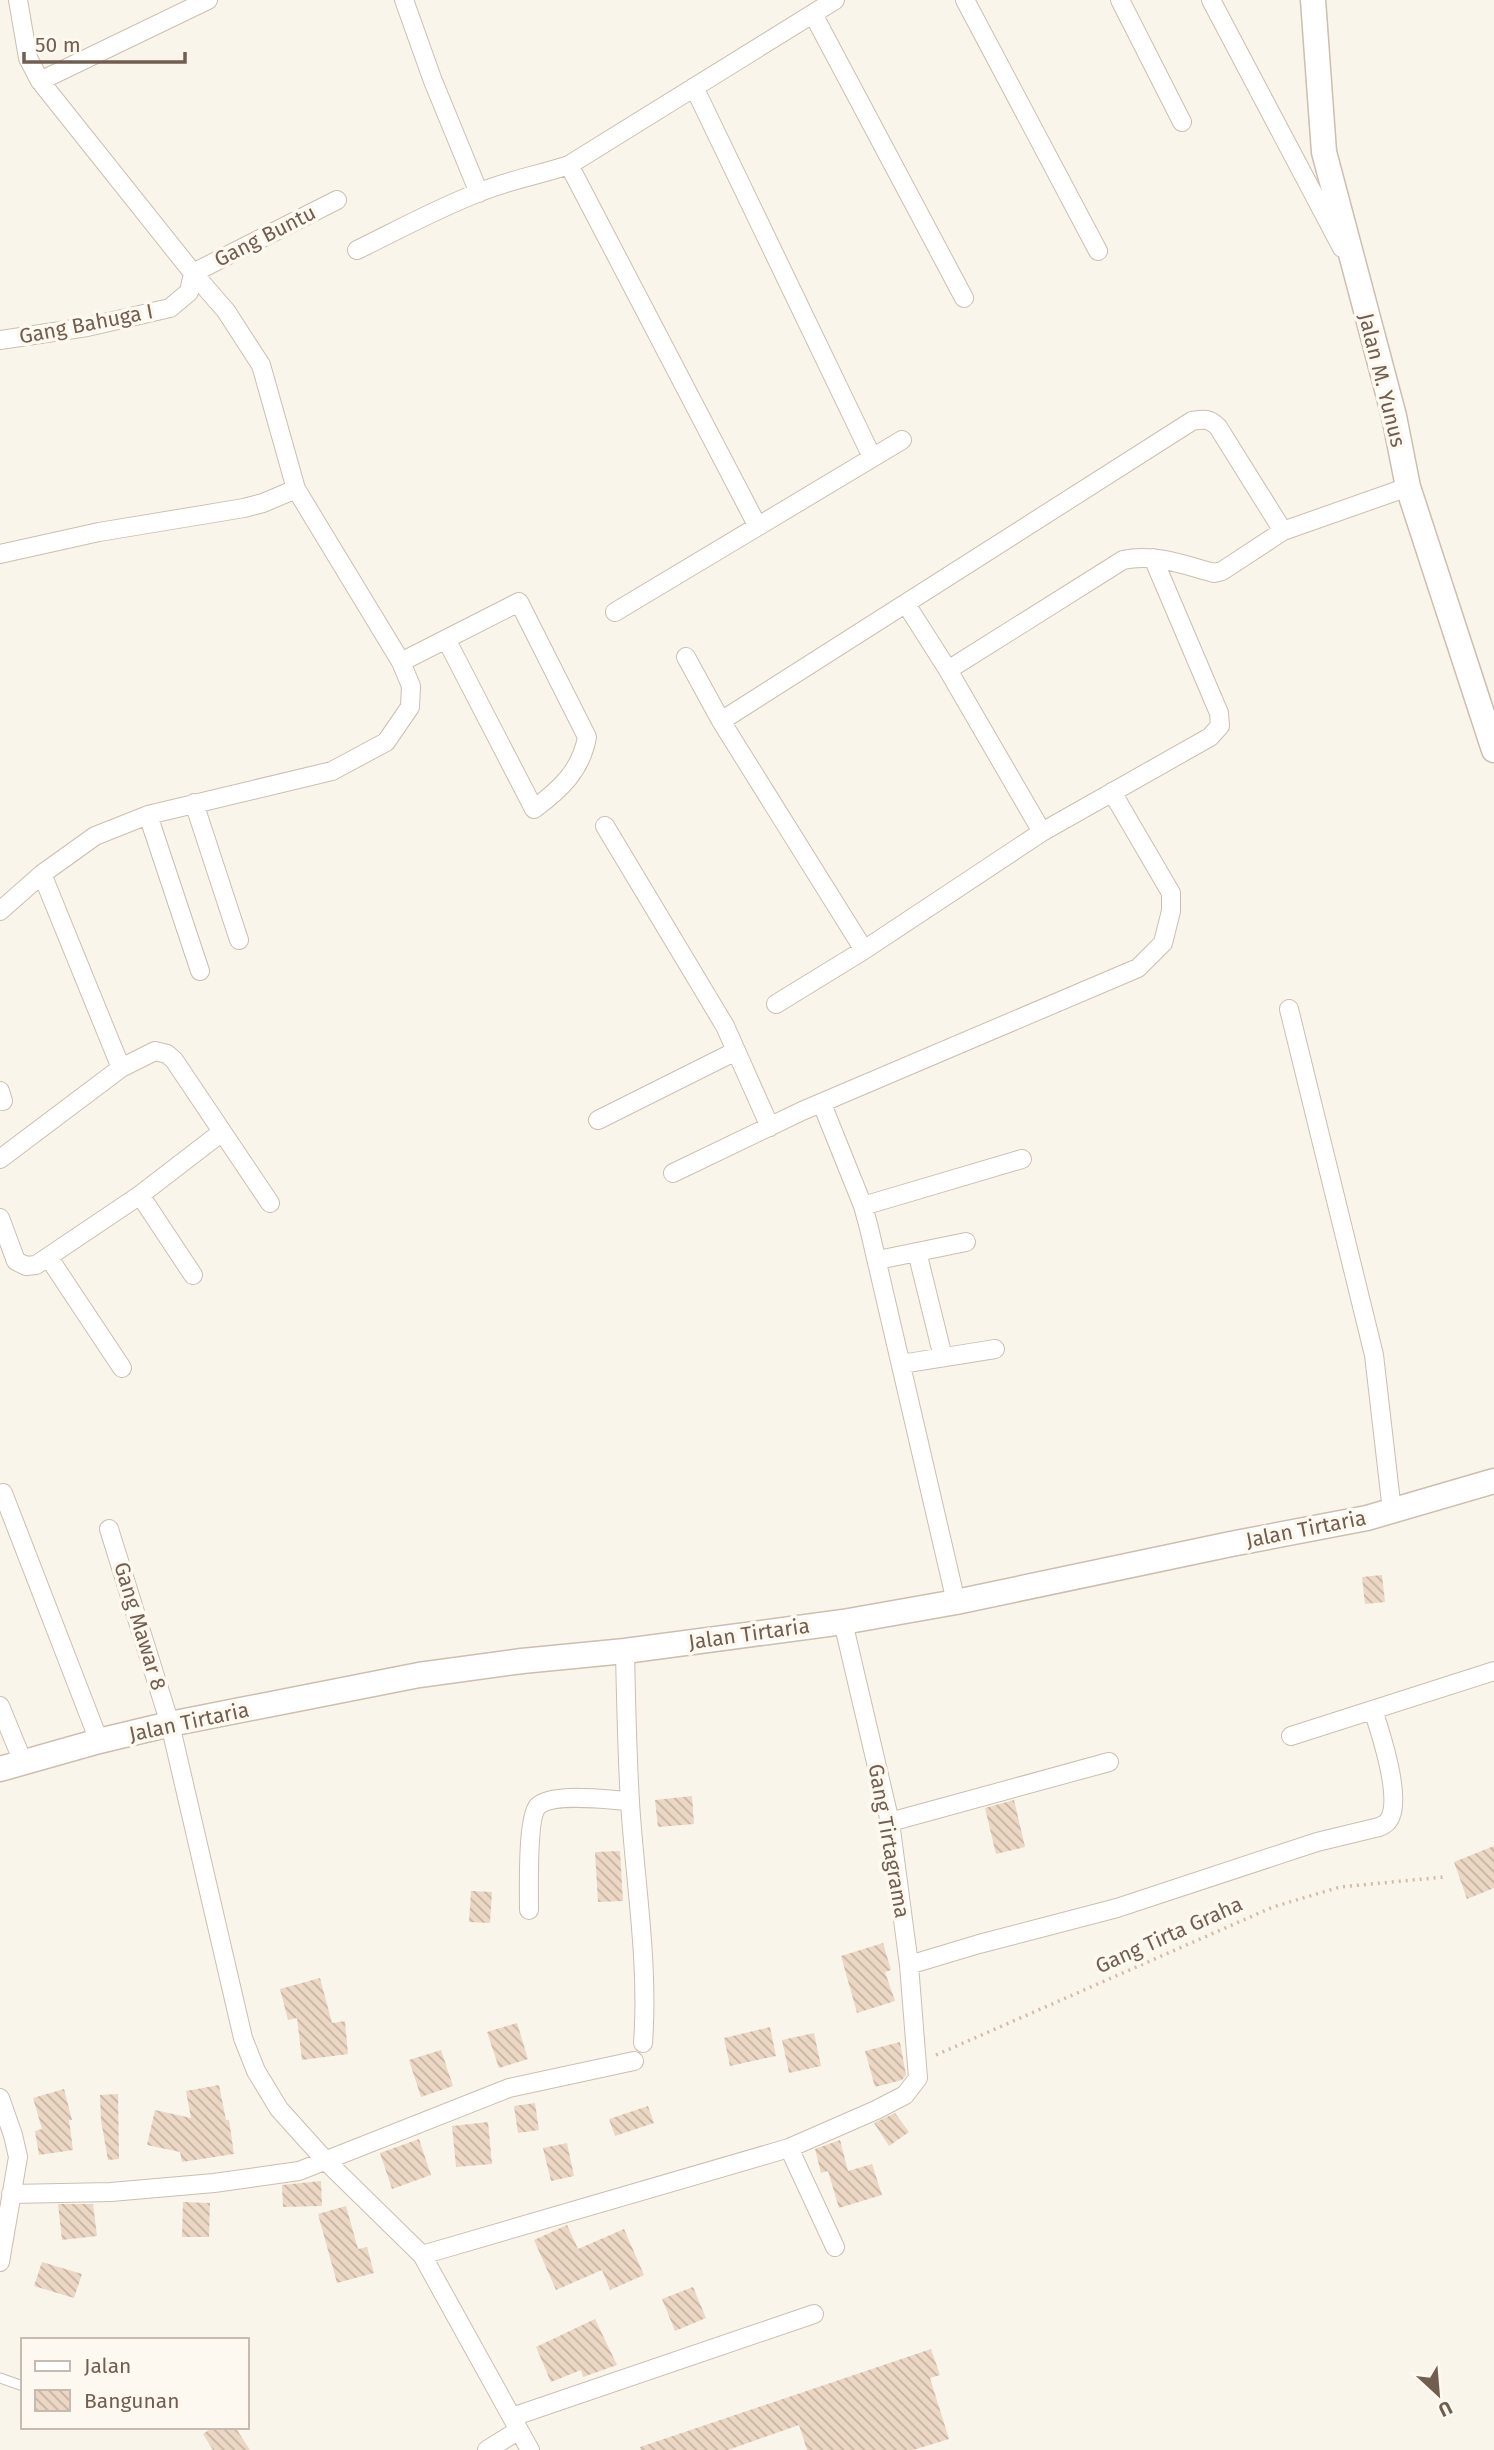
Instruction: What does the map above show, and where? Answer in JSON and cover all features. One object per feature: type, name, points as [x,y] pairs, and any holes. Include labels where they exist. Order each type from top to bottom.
[{"type":"street","points":[[0,911],[42,874],[95,836],[148,815],[331,771],[386,741],[410,707],[411,686],[401,662],[296,489],[261,365],[226,312],[40,80],[28,58],[18,0]]},
{"type":"street","points":[[40,80],[208,0]]},
{"type":"street","points":[[404,0],[478,192]]},
{"type":"street","points":[[358,250],[478,192],[509,181],[525,180],[569,164],[835,0]]},
{"type":"street","points":[[965,0],[1098,251]]},
{"type":"street","points":[[1120,0],[1182,122]]},
{"type":"street","points":[[1211,0],[1354,272]]},
{"type":"street","name":"Jalan M. Yunus","points":[[1313,0],[1324,152],[1394,416],[1408,487],[1494,750]]},
{"type":"street","points":[[813,14],[964,298]]},
{"type":"street","points":[[694,88],[873,457]]},
{"type":"street","points":[[569,164],[757,525]]},
{"type":"street","name":"Gang Buntu","points":[[193,273],[337,200]]},
{"type":"street","name":"Gang Bahuga I","points":[[0,340],[87,327],[170,308],[189,292],[193,273]]},
{"type":"street","points":[[721,721],[1192,421],[1211,420],[1217,427],[1283,531]]},
{"type":"street","points":[[615,612],[902,440]]},
{"type":"street","points":[[948,670],[1124,560],[1153,558],[1214,573],[1230,567],[1283,531],[1408,487]]},
{"type":"street","points":[[0,554],[99,532],[244,508],[296,489]]},
{"type":"street","points":[[776,1004],[864,950],[1042,832],[1210,737],[1220,726],[1219,713],[1153,558]]},
{"type":"street","points":[[401,662],[446,639],[519,602],[572,702],[587,737],[585,750],[571,777],[534,809],[446,639]]},
{"type":"street","points":[[906,604],[948,670],[1042,832]]},
{"type":"street","points":[[686,657],[721,721],[864,950]]},
{"type":"street","points":[[673,1173],[822,1104],[1138,968],[1163,943],[1171,911],[1171,893],[1112,792]]},
{"type":"street","points":[[194,803],[239,940]]},
{"type":"street","points":[[148,815],[200,971]]},
{"type":"street","points":[[605,826],[725,1026],[770,1127]]},
{"type":"street","points":[[42,874],[121,1068]]},
{"type":"street","points":[[1290,1009],[1374,1355],[1392,1511]]},
{"type":"street","points":[[0,1159],[121,1068],[155,1051],[174,1060],[270,1203]]},
{"type":"street","points":[[598,1121],[736,1051]]},
{"type":"street","points":[[822,1104],[863,1206],[878,1260],[956,1602]]},
{"type":"street","points":[[0,1218],[16,1261],[26,1266],[36,1265],[140,1195],[222,1132]]},
{"type":"street","points":[[863,1206],[1022,1159]]},
{"type":"street","points":[[140,1195],[193,1275]]},
{"type":"street","points":[[878,1260],[967,1242]]},
{"type":"street","points":[[917,1252],[943,1357]]},
{"type":"street","points":[[49,1258],[122,1368]]},
{"type":"street","points":[[901,1364],[995,1349]]},
{"type":"street","name":"Jalan Tirtaria","points":[[11,1765],[170,1724],[419,1675],[843,1622],[956,1602],[1367,1518],[1494,1481]]},
{"type":"street","points":[[3,1493],[99,1741]]},
{"type":"street","name":"Gang Mawar 8","points":[[109,1529],[170,1724],[243,2038],[256,2071],[279,2109],[325,2160],[422,2255],[530,2450]]},
{"type":"street","name":"Gang Tirtagrama","points":[[843,1622],[890,1822],[918,2063]]},
{"type":"street","points":[[625,1651],[630,1801],[641,1923],[643,2043]]},
{"type":"street","points":[[1291,1736],[1494,1671]]},
{"type":"street","points":[[0,1706],[11,1765]]},
{"type":"street","points":[[908,1965],[1116,1908],[1317,1842],[1379,1828],[1388,1823],[1393,1813],[1393,1798],[1388,1758],[1373,1710]]},
{"type":"street","points":[[890,1822],[1109,1762]]},
{"type":"street","points":[[529,1909],[531,1822],[537,1807],[546,1801],[569,1798],[630,1801]]},
{"type":"street","points":[[11,2194],[111,2192],[214,2183],[299,2171],[509,2088],[634,2061]]},
{"type":"street","points":[[422,2255],[789,2148],[905,2095],[918,2078],[918,2063]]},
{"type":"street","points":[[0,2098],[18,2157],[0,2262]]},
{"type":"street","points":[[789,2148],[835,2247]]},
{"type":"street","points":[[487,2450],[516,2424],[814,2314]]},
{"type":"lane","points":[[0,2378],[21,2385]]},
{"type":"path","name":"Gang Tirta Graha","points":[[918,2063],[1273,1907],[1340,1887],[1444,1877]]},
{"type":"building","points":[[1382,1575],[1385,1602],[1365,1604],[1362,1577]]},
{"type":"building","points":[[692,1796],[694,1824],[658,1827],[655,1800]]},
{"type":"building","points":[[1014,1800],[1025,1847],[996,1854],[985,1808]]},
{"type":"building","points":[[1494,1846],[1494,1888],[1467,1899],[1454,1862]]},
{"type":"building","points":[[620,1851],[623,1901],[598,1902],[595,1852]]},
{"type":"building","points":[[471,1891],[492,1892],[490,1923],[469,1922]]},
{"type":"building","points":[[883,1943],[891,1970],[885,1972],[895,2001],[857,2013],[841,1956]]},
{"type":"building","points":[[320,1978],[332,2023],[345,2021],[348,2054],[302,2060],[297,2018],[288,2020],[280,1989]]},
{"type":"building","points":[[517,2023],[528,2059],[499,2068],[487,2032]]},
{"type":"building","points":[[770,2027],[776,2056],[730,2066],[724,2038]]},
{"type":"building","points":[[814,2033],[821,2066],[789,2073],[782,2040]]},
{"type":"building","points":[[900,2042],[906,2075],[902,2080],[875,2087],[865,2051]]},
{"type":"building","points":[[441,2050],[453,2086],[421,2097],[409,2060]]},
{"type":"building","points":[[219,2085],[226,2120],[229,2120],[234,2154],[182,2162],[180,2152],[147,2145],[155,2110],[191,2118],[186,2091]]},
{"type":"building","points":[[64,2089],[72,2120],[69,2120],[73,2150],[39,2155],[35,2131],[42,2129],[33,2098]]},
{"type":"building","points":[[118,2094],[119,2159],[108,2160],[100,2095]]},
{"type":"building","points":[[535,2103],[539,2130],[518,2133],[514,2106]]},
{"type":"building","points":[[648,2106],[654,2123],[615,2136],[609,2119]]},
{"type":"building","points":[[895,2113],[909,2132],[889,2146],[874,2123]]},
{"type":"building","points":[[488,2122],[492,2164],[456,2167],[452,2126]]},
{"type":"building","points":[[419,2139],[431,2175],[392,2189],[380,2153]]},
{"type":"building","points":[[840,2140],[848,2171],[872,2164],[882,2195],[839,2208],[828,2171],[821,2173],[815,2149]]},
{"type":"building","points":[[567,2143],[574,2176],[551,2181],[543,2148]]},
{"type":"building","points":[[321,2181],[322,2206],[283,2207],[282,2185]]},
{"type":"building","points":[[183,2202],[210,2203],[209,2237],[182,2237]]},
{"type":"building","points":[[58,2204],[93,2204],[97,2236],[62,2240]]},
{"type":"building","points":[[346,2206],[358,2249],[367,2247],[374,2273],[337,2283],[318,2214]]},
{"type":"building","points":[[567,2225],[578,2249],[624,2229],[644,2275],[610,2290],[602,2270],[556,2290],[534,2240]]},
{"type":"building","points":[[42,2262],[82,2274],[74,2298],[34,2286]]},
{"type":"building","points":[[693,2287],[706,2318],[675,2331],[662,2299]]},
{"type":"building","points":[[595,2319],[617,2365],[583,2377],[581,2370],[551,2382],[536,2347]]},
{"type":"building","points":[[931,2349],[940,2375],[930,2378],[949,2439],[913,2450],[807,2450],[799,2425],[728,2450],[641,2450],[640,2447]]},
{"type":"building","points":[[210,2429],[236,2429],[250,2450],[213,2450],[203,2434]]}]
